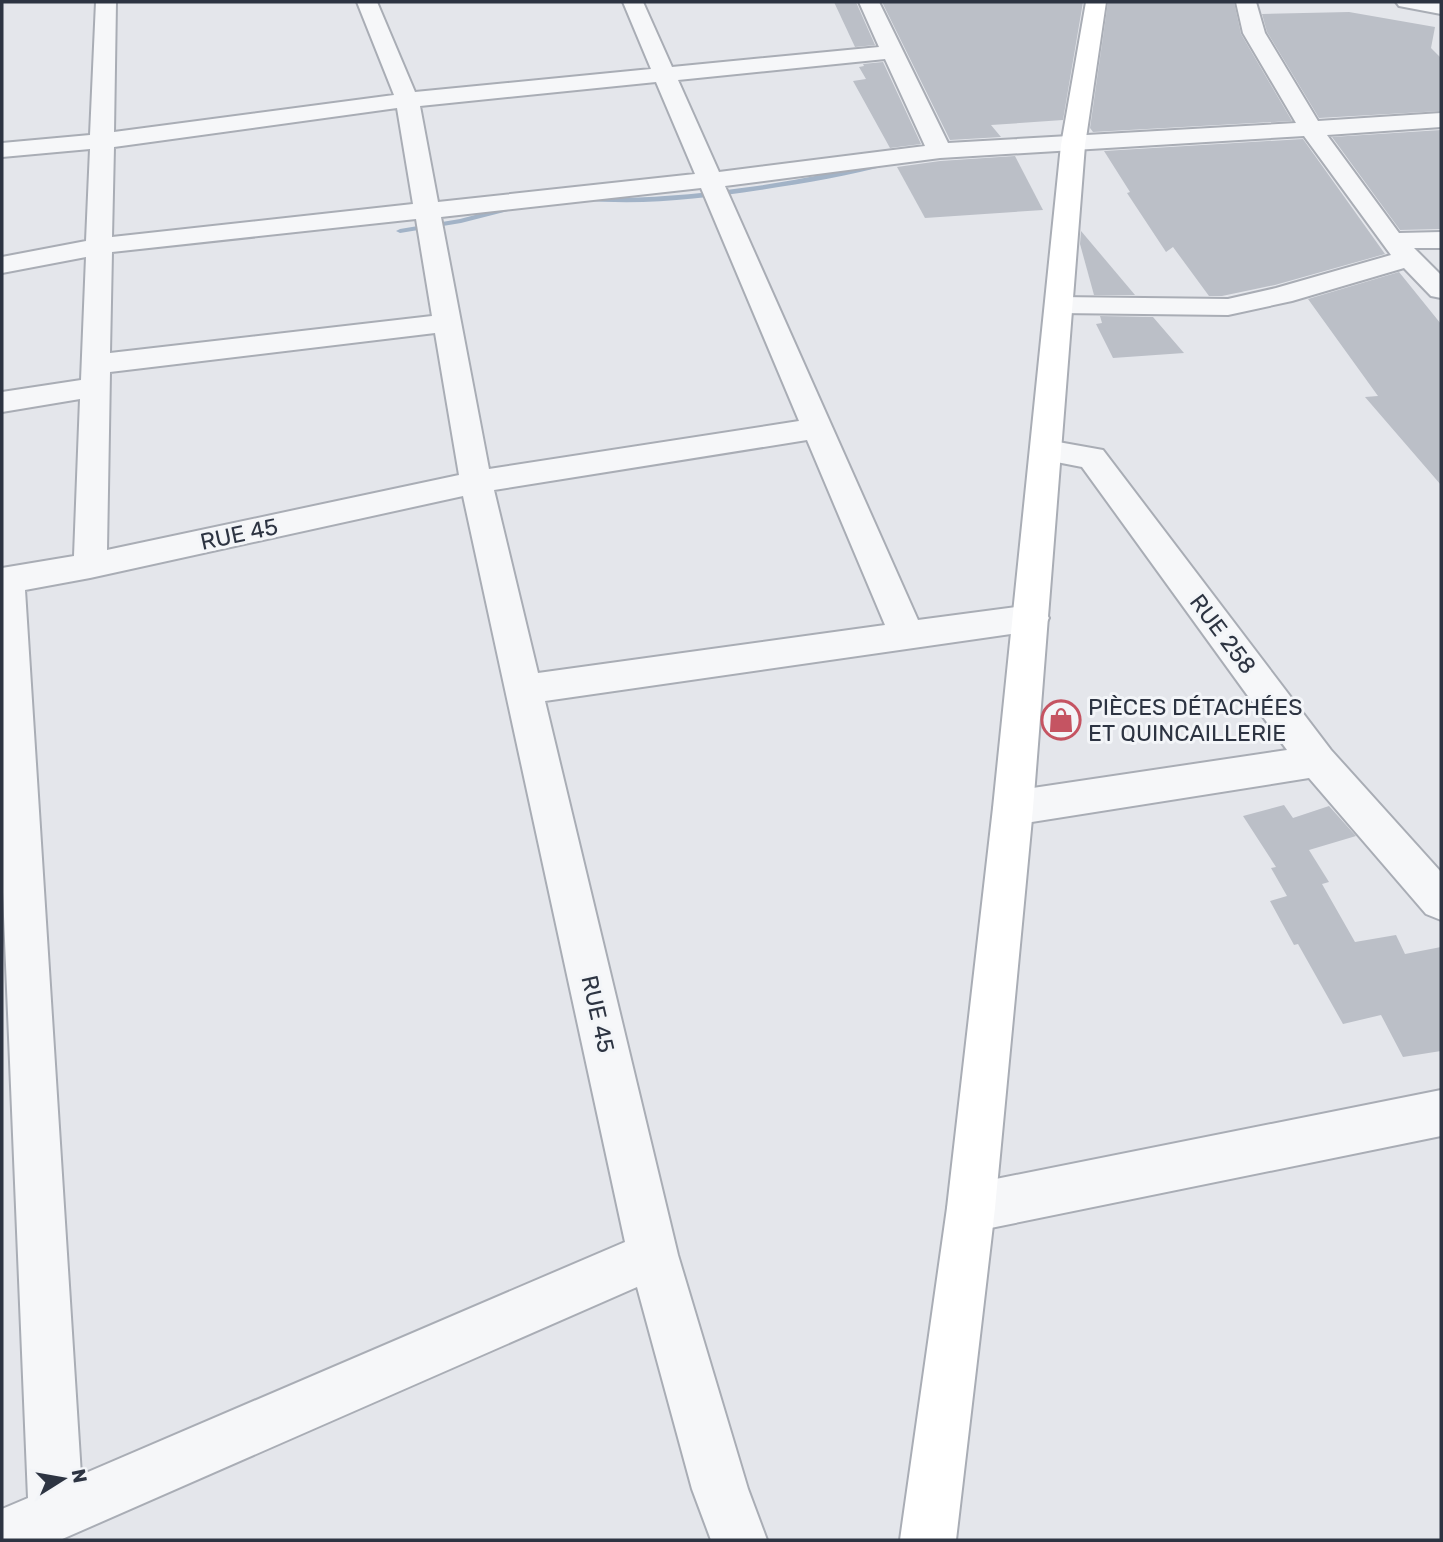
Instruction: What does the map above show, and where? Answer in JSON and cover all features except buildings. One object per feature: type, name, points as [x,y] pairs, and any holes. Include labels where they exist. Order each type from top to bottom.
[{"type":"street","points":[[90,566],[106,2]]},
{"type":"street","points":[[367,2],[407,100],[476,482]]},
{"type":"street","points":[[633,2],[907,635]]},
{"type":"street","points":[[869,2],[940,151]]},
{"type":"street","points":[[928,1540],[971,1208],[1013,808],[1073,145],[1096,2]]},
{"type":"street","points":[[1246,2],[1254,33],[1311,129],[1400,249],[1441,290]]},
{"type":"street","points":[[1406,2],[1441,8]]},
{"type":"street","points":[[2,150],[102,141],[407,100],[891,52]]},
{"type":"street","points":[[2,265],[99,246],[711,180],[940,151],[1073,145],[1441,120]]},
{"type":"street","points":[[1059,305],[1228,307],[1282,295],[1400,249],[1441,240]]},
{"type":"street","points":[[2,402],[95,376],[448,323]]},
{"type":"street","name":"RUE 45","points":[[4,580],[90,566],[476,482],[818,428]]},
{"type":"street","name":"RUE 258","points":[[1047,451],[1092,458],[1317,761],[1441,901]]},
{"type":"street","name":"RUE 45","points":[[476,482],[653,1255],[720,1489],[738,1540]]},
{"type":"street","points":[[4,580],[16,1004],[57,1513]]},
{"type":"street","points":[[524,689],[1032,618]]},
{"type":"street","points":[[1013,808],[1317,761]]},
{"type":"street","points":[[971,1208],[1441,1113]]},
{"type":"street","points":[[2,1537],[653,1255]]},
{"type":"waterway","points":[[579,198],[624,201],[690,197],[823,177],[889,162]]},
{"type":"waterway","points":[[400,231],[461,221],[509,208]]},
{"type":"place","name":"PIÈCES DÉTACHÉES ET QUINCAILLERIE","points":[[1061,720]]}]
